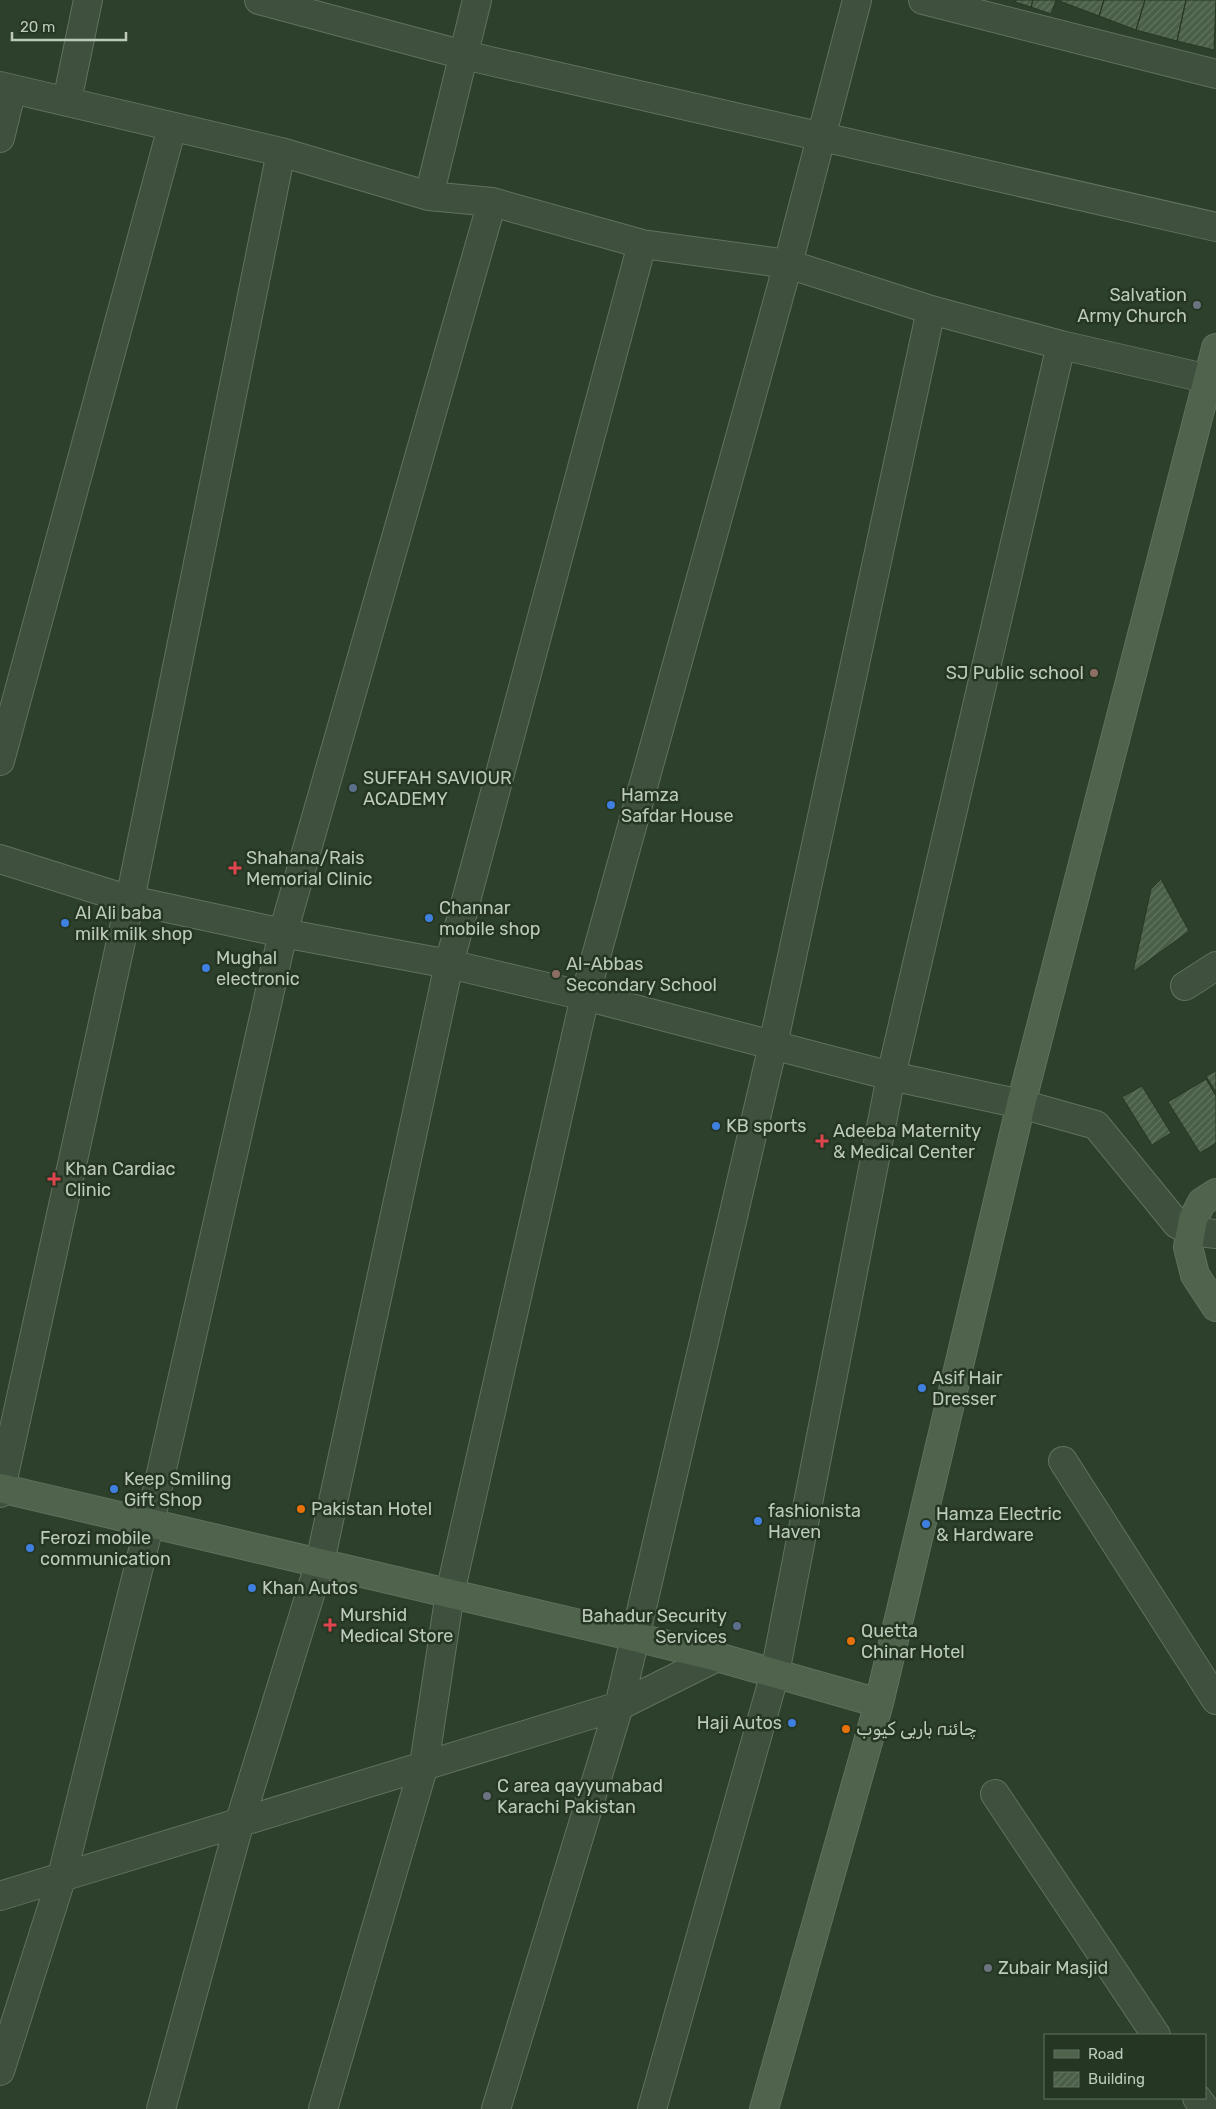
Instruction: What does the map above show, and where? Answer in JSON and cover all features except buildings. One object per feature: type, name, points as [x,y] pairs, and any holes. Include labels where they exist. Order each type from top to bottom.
[{"type":"street","points":[[67,101],[88,0]]},
{"type":"street","points":[[258,0],[464,55],[822,135],[1216,227]]},
{"type":"street","points":[[429,196],[477,0]]},
{"type":"street","points":[[323,2109],[424,1765],[450,1593],[585,996],[788,264],[857,0]]},
{"type":"street","points":[[923,0],[1216,74]]},
{"type":"street","points":[[0,138],[6,88],[282,152],[429,196],[492,202],[642,244],[788,264],[931,310],[1061,345],[1209,379]]},
{"type":"street","points":[[0,761],[172,128]]},
{"type":"street","points":[[282,152],[130,900],[0,1490],[150,1522],[635,1637],[776,1673],[879,1703]]},
{"type":"street","points":[[0,2071],[62,1876],[150,1522],[283,933],[492,202]]},
{"type":"street","points":[[161,2109],[240,1821],[320,1562],[449,964],[642,244]]},
{"type":"street","points":[[496,2109],[619,1706],[773,1045],[931,310]]},
{"type":"street","points":[[652,2109],[776,1673],[891,1076],[1061,345]]},
{"type":"street","points":[[764,2109],[879,1703],[1021,1104],[1216,348]]},
{"type":"street","points":[[0,859],[130,900],[283,933],[449,964],[585,996],[891,1076],[1021,1104],[1096,1125],[1177,1224],[1203,1233]]},
{"type":"street","points":[[1184,986],[1216,966]]},
{"type":"street","points":[[1203,1233],[1192,1219],[1209,1197]]},
{"type":"street","points":[[1203,1233],[1188,1247],[1195,1275],[1216,1306]]},
{"type":"street","points":[[1063,1461],[1216,1700]]},
{"type":"street","points":[[0,1896],[619,1706],[717,1658]]},
{"type":"street","points":[[996,1794],[1155,2034]]},
{"type":"place","name":"Salvation Army Church","points":[[1197,305]]},
{"type":"place","name":"SJ Public school","points":[[1094,673]]},
{"type":"place","name":"SUFFAH SAVIOUR ACADEMY","points":[[353,788]]},
{"type":"place","name":"Hamza Safdar House","points":[[611,805]]},
{"type":"place","name":"Shahana/Rais Memorial Clinic","points":[[235,868]]},
{"type":"place","name":"Channar mobile shop","points":[[429,918]]},
{"type":"place","name":"Al Ali baba milk milk shop","points":[[65,923]]},
{"type":"place","name":"Mughal electronic","points":[[206,968]]},
{"type":"place","name":"Al-Abbas Secondary School","points":[[556,974]]},
{"type":"place","name":"KB sports","points":[[716,1126]]},
{"type":"place","name":"Adeeba Maternity & Medical Center","points":[[822,1141]]},
{"type":"place","name":"Khan Cardiac Clinic","points":[[54,1179]]},
{"type":"place","name":"Asif Hair Dresser","points":[[922,1388]]},
{"type":"place","name":"Keep Smiling Gift Shop","points":[[114,1489]]},
{"type":"place","name":"Pakistan Hotel","points":[[301,1509]]},
{"type":"place","name":"fashionista Haven","points":[[758,1521]]},
{"type":"place","name":"Hamza Electric & Hardware","points":[[926,1524]]},
{"type":"place","name":"Ferozi mobile communication","points":[[30,1548]]},
{"type":"place","name":"Khan Autos","points":[[252,1588]]},
{"type":"place","name":"Murshid Medical Store","points":[[330,1625]]},
{"type":"place","name":"Bahadur Security Services","points":[[737,1626]]},
{"type":"place","name":"Quetta Chinar Hotel","points":[[851,1641]]},
{"type":"place","name":"Haji Autos","points":[[792,1723]]},
{"type":"place","name":"چائنہ باربی کیوب","points":[[846,1729]]},
{"type":"place","name":"C area qayyumabad Karachi Pakistan","points":[[487,1796]]},
{"type":"place","name":"Zubair Masjid","points":[[988,1968]]}]
